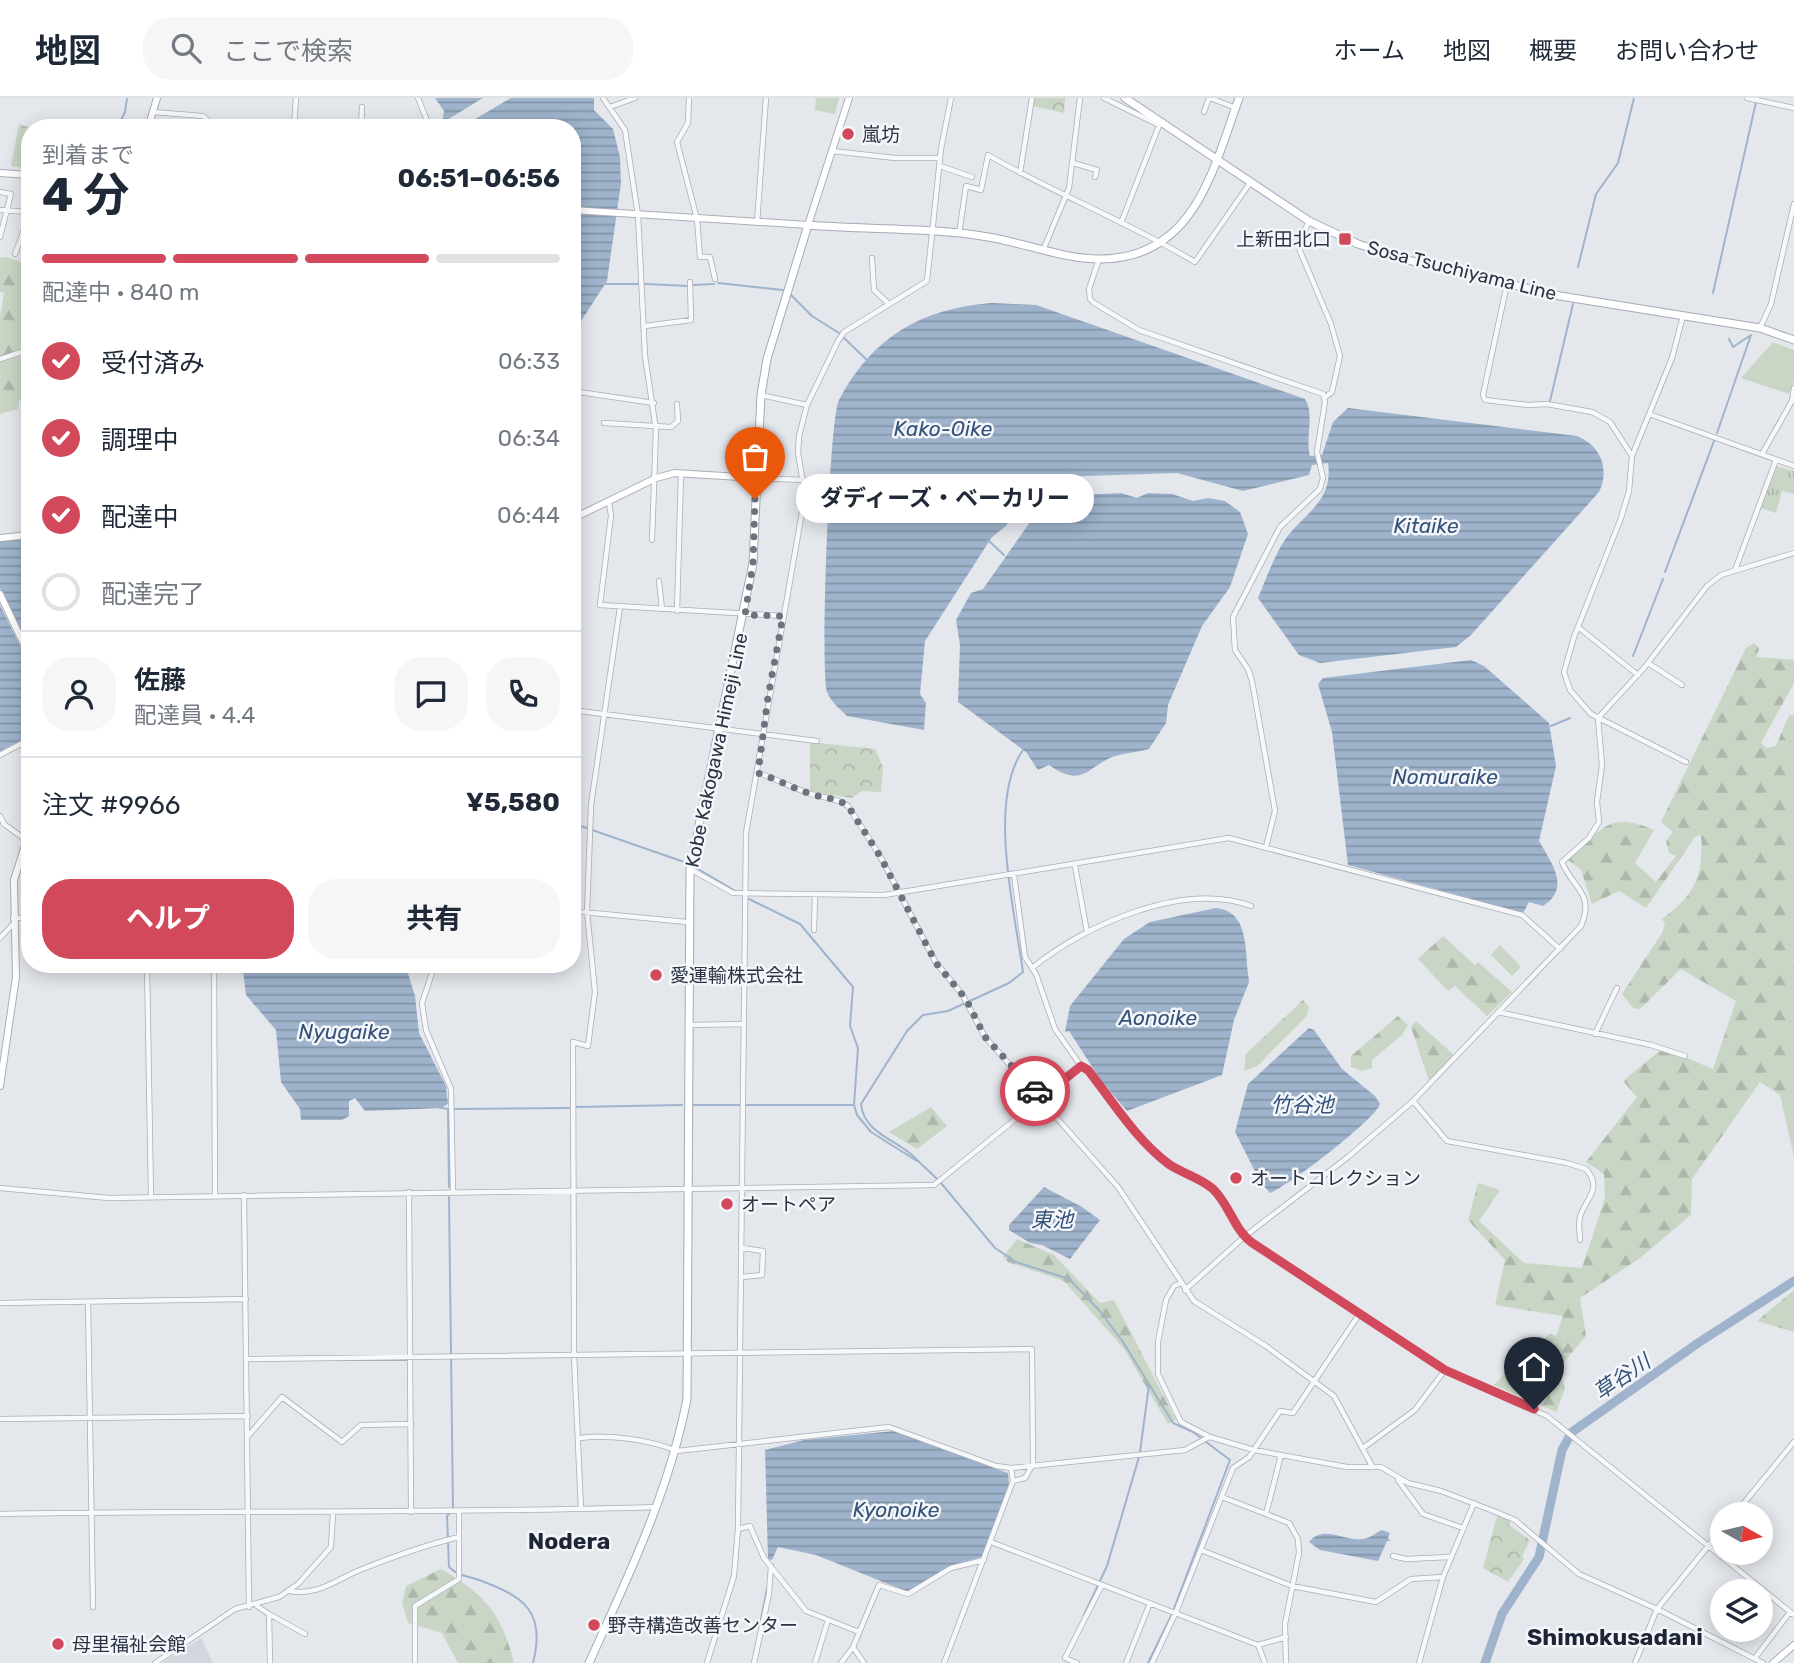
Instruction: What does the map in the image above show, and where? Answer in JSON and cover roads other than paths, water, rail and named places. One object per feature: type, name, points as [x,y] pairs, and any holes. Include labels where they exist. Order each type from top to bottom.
[{"type":"main road","points":[[151,119],[157,98]]},
{"type":"main road","points":[[808,225],[849,98]]},
{"type":"main road","name":"Sosa Tsuchiyama Line","points":[[1125,98],[1250,183],[1335,235],[1412,261],[1507,284],[1760,328],[1794,340]]},
{"type":"main road","points":[[581,211],[959,234],[1099,259],[1129,255],[1161,242],[1176,231],[1195,208],[1217,160],[1239,98]]},
{"type":"main road","points":[[0,173],[21,174]]},
{"type":"main road","name":"Kobe Kakogawa Himeji Line","points":[[589,1663],[658,1507],[677,1451],[687,1399],[687,922],[690,869],[745,615],[753,563],[761,395],[767,359],[808,225]]},
{"type":"main road","points":[[581,515],[656,478],[681,473],[756,478]]},
{"type":"main road","points":[[0,538],[21,536]]},
{"type":"main road","points":[[0,594],[21,638]]},
{"type":"main road","points":[[0,1083],[16,976],[14,880],[21,857]]},
{"type":"main road","points":[[1773,1663],[1794,1645]]},
{"type":"street","points":[[295,119],[296,98]]},
{"type":"street","points":[[418,98],[426,119]]},
{"type":"street","points":[[603,98],[625,130],[638,215],[645,356],[656,427],[652,540]]},
{"type":"street","points":[[610,107],[635,98]]},
{"type":"street","points":[[689,98],[688,123],[677,142],[697,219],[700,257],[710,257],[715,279]]},
{"type":"street","points":[[757,223],[766,98]]},
{"type":"street","points":[[707,1663],[734,1576],[738,1529],[747,824],[805,495],[798,453],[807,405],[844,332],[927,281],[940,158],[951,98]]},
{"type":"street","points":[[1020,174],[1032,98]]},
{"type":"street","points":[[1044,248],[1065,197],[1073,163],[1080,98]]},
{"type":"street","points":[[1104,98],[1160,124],[1121,223]]},
{"type":"street","points":[[1204,112],[1210,98],[1236,108]]},
{"type":"street","points":[[1747,98],[1794,108]]},
{"type":"street","points":[[361,119],[362,107]]},
{"type":"street","points":[[153,112],[202,116],[206,119]]},
{"type":"street","points":[[832,151],[895,158],[940,158]]},
{"type":"street","points":[[959,234],[966,186],[981,190],[988,155],[1020,174],[1161,242],[1195,262],[1250,183]]},
{"type":"street","points":[[1073,163],[1097,170],[1094,177]]},
{"type":"street","points":[[940,166],[956,174],[972,177]]},
{"type":"street","points":[[0,192],[11,194],[9,211],[0,237]]},
{"type":"street","points":[[1760,328],[1770,304],[1794,204]]},
{"type":"street","points":[[0,210],[21,212]]},
{"type":"street","points":[[1309,221],[1300,240],[1300,251],[1331,324],[1340,356],[1332,392],[1324,398]]},
{"type":"street","points":[[15,254],[21,238]]},
{"type":"street","points":[[872,258],[874,290],[889,304]]},
{"type":"street","points":[[1099,259],[1089,289],[1090,299],[1094,303],[1139,330],[1323,394],[1325,414],[1317,452],[1320,489],[1280,527],[1231,625],[1235,650],[1248,669],[1252,681],[1275,811],[1266,847]]},
{"type":"street","points":[[645,326],[691,320],[690,282]]},
{"type":"street","points":[[1507,284],[1483,395],[1485,400],[1583,409],[1610,422],[1632,456]]},
{"type":"street","points":[[1683,315],[1672,358],[1632,456],[1627,499],[1578,626],[1564,672],[1570,690],[1598,718],[1686,762]]},
{"type":"street","points":[[0,359],[21,352]]},
{"type":"street","points":[[1762,454],[1792,401],[1793,390]]},
{"type":"street","points":[[581,392],[654,403]]},
{"type":"street","points":[[761,395],[807,405]]},
{"type":"street","points":[[604,422],[656,427],[676,424],[677,404]]},
{"type":"street","points":[[1649,414],[1794,466]]},
{"type":"street","points":[[1734,571],[1776,460]]},
{"type":"street","points":[[677,611],[681,473]]},
{"type":"street","points":[[756,478],[804,480]]},
{"type":"street","points":[[609,502],[611,516],[600,605],[783,616]]},
{"type":"street","points":[[1184,1291],[1244,1237],[1348,1157],[1413,1101],[1560,949],[1584,918],[1584,894],[1562,862],[1589,838],[1599,822],[1597,802],[1602,765],[1598,718],[1648,663],[1707,586],[1734,571],[1794,552]]},
{"type":"street","points":[[659,581],[662,609]]},
{"type":"street","points":[[581,1509],[580,1438],[574,1355],[573,1042],[588,1046],[595,992],[587,912],[590,827],[603,714],[620,607]]},
{"type":"street","points":[[1578,626],[1638,675]]},
{"type":"street","points":[[1648,663],[1682,685]]},
{"type":"street","points":[[581,711],[817,741]]},
{"type":"street","points":[[0,755],[21,744]]},
{"type":"street","points":[[758,773],[787,782],[808,793],[842,801],[848,806],[900,894],[936,963],[967,1001],[985,1037],[1118,1187],[1156,1241],[1184,1291],[1194,1301],[1266,1346],[1334,1396],[1372,1466]]},
{"type":"street","points":[[0,816],[2,826],[21,837]]},
{"type":"street","points":[[690,869],[733,893],[747,895],[900,894],[1228,838],[1522,915],[1560,949]]},
{"type":"street","points":[[1075,866],[1087,932]]},
{"type":"street","points":[[1011,876],[1025,957],[1032,968],[1055,1029],[1081,1066],[1088,1070],[1147,1145],[1171,1165],[1210,1186],[1219,1195],[1244,1237],[1445,1370],[1534,1409],[1565,1429],[1792,1614],[1755,1659]]},
{"type":"street","points":[[814,930],[815,895]]},
{"type":"street","points":[[1032,968],[1067,942],[1131,914],[1163,905],[1227,898],[1251,906]]},
{"type":"street","points":[[581,912],[687,922]]},
{"type":"street","points":[[0,938],[13,921],[21,920]]},
{"type":"street","points":[[147,973],[151,1197]]},
{"type":"street","points":[[214,973],[215,1196]]},
{"type":"street","points":[[432,973],[422,1003],[426,1030],[451,1089],[453,1191]]},
{"type":"street","points":[[1595,1034],[1617,988]]},
{"type":"street","points":[[1497,1012],[1685,1056]]},
{"type":"street","points":[[688,1025],[744,1024]]},
{"type":"street","points":[[0,1188],[69,1196],[151,1197],[744,1188],[939,1181],[1081,1066]]},
{"type":"street","points":[[1413,1101],[1447,1141],[1567,1163],[1586,1169],[1592,1181],[1592,1198],[1581,1214],[1580,1240]]},
{"type":"street","points":[[409,1192],[411,1512]]},
{"type":"street","points":[[244,1195],[249,1607]]},
{"type":"street","points":[[742,1248],[762,1251],[762,1275],[742,1277]]},
{"type":"street","points":[[1180,1284],[1174,1286],[1166,1300],[1158,1342],[1158,1374],[1181,1422],[1210,1437],[1254,1450],[1347,1467],[1381,1468],[1398,1479],[1474,1503],[1515,1520],[1579,1574],[1657,1609],[1763,1663]]},
{"type":"street","points":[[0,1303],[246,1299]]},
{"type":"street","points":[[88,1302],[93,1607]]},
{"type":"street","points":[[1152,1663],[1176,1612],[1233,1468],[1254,1450],[1280,1411],[1293,1413],[1312,1380],[1335,1354],[1360,1313]]},
{"type":"street","points":[[247,1359],[1032,1349],[1033,1464],[1025,1478],[1013,1481]]},
{"type":"street","points":[[1363,1448],[1415,1410],[1445,1370]]},
{"type":"street","points":[[248,1436],[282,1397],[342,1442],[361,1425],[411,1424]]},
{"type":"street","points":[[0,1419],[248,1416]]},
{"type":"street","points":[[580,1438],[593,1436],[665,1446],[677,1451],[889,1427],[996,1466],[1011,1468],[1185,1450],[1210,1437]]},
{"type":"street","points":[[1745,1502],[1794,1442]]},
{"type":"street","points":[[1266,1514],[1281,1455]]},
{"type":"street","points":[[944,1663],[1013,1481],[1011,1468]]},
{"type":"street","points":[[1398,1479],[1423,1514],[1463,1528]]},
{"type":"street","points":[[1222,1497],[1289,1523],[1298,1539],[1286,1637],[1286,1663]]},
{"type":"street","points":[[1419,1663],[1443,1577],[1474,1503]]},
{"type":"street","points":[[0,1514],[249,1510],[332,1513],[459,1512],[658,1507]]},
{"type":"street","points":[[415,1663],[415,1606],[459,1579],[459,1512]]},
{"type":"street","points":[[155,1663],[235,1609],[256,1606],[288,1590],[331,1547],[332,1513]]},
{"type":"street","points":[[738,1529],[750,1526],[764,1558],[806,1611],[859,1632]]},
{"type":"street","points":[[288,1590],[305,1594],[331,1586],[358,1571],[459,1536]]},
{"type":"street","points":[[991,1542],[1258,1644],[1286,1637]]},
{"type":"street","points":[[1635,1663],[1657,1609],[1710,1544]]},
{"type":"street","points":[[1201,1550],[1292,1586],[1377,1602],[1411,1580],[1443,1577]]},
{"type":"street","points":[[1393,1556],[1406,1559],[1450,1558]]},
{"type":"street","points":[[841,1663],[853,1647],[879,1585],[908,1594],[951,1568],[984,1560]]},
{"type":"street","points":[[754,1663],[769,1594],[772,1565]]},
{"type":"street","points":[[1077,1663],[1065,1658],[1102,1585]]},
{"type":"street","points":[[1126,1663],[1150,1603]]},
{"type":"street","points":[[256,1606],[305,1634]]},
{"type":"street","points":[[269,1614],[270,1663]]},
{"type":"street","points":[[815,1663],[828,1620]]},
{"type":"street","points":[[1258,1644],[1265,1663]]},
{"type":"street","points":[[853,1647],[864,1663]]},
{"type":"water","points":[[435,98],[483,98],[449,119],[443,119],[444,111]]},
{"type":"water","points":[[511,98],[594,98],[594,110],[613,129],[620,157],[621,183],[607,281],[581,321],[581,119],[475,119]]},
{"type":"water","name":"Kako-Oike","points":[[992,303],[1036,305],[1305,399],[1310,419],[1310,456],[1322,455],[1333,422],[1348,408],[1577,436],[1592,446],[1601,459],[1604,475],[1602,483],[1599,492],[1471,635],[1456,647],[1320,663],[1299,655],[1258,598],[1280,547],[1323,494],[1329,475],[1328,463],[1312,465],[1309,475],[1243,491],[1177,473],[1056,477],[1025,493],[1006,526],[992,537],[925,641],[920,694],[926,703],[924,730],[847,716],[829,696],[825,674],[829,495],[835,417],[839,400],[867,359],[883,343],[902,330],[943,311]]},
{"type":"water","points":[[1121,493],[1137,498],[1148,493],[1172,494],[1193,501],[1208,498],[1225,501],[1240,512],[1248,534],[1230,587],[1202,626],[1168,705],[1166,723],[1149,749],[1115,756],[1078,775],[1061,772],[1049,765],[1038,770],[1026,752],[958,702],[960,645],[956,620],[971,593],[983,589],[1042,505],[1058,496]]},
{"type":"water","points":[[21,539],[21,631],[0,588],[0,540]]},
{"type":"water","points":[[0,605],[21,648],[21,740],[0,751]]},
{"type":"water","name":"Nomuraike","points":[[1471,660],[1484,666],[1549,723],[1556,766],[1539,841],[1553,867],[1557,884],[1551,899],[1543,906],[1529,902],[1523,913],[1348,865],[1332,732],[1318,684],[1323,678]]},
{"type":"water","name":"Aonoike","points":[[1216,908],[1234,916],[1239,923],[1245,942],[1249,982],[1234,1020],[1222,1075],[1127,1111],[1102,1082],[1069,1031],[1065,1032],[1070,1006],[1124,939],[1150,922]]},
{"type":"water","name":"Nyugaike","points":[[243,973],[408,973],[415,996],[419,1033],[446,1086],[448,1104],[441,1108],[365,1111],[355,1098],[349,1101],[349,1116],[342,1120],[301,1120],[300,1109],[281,1082],[276,1030],[246,995]]},
{"type":"water","name":"竹谷池","points":[[1309,1028],[1314,1030],[1342,1069],[1375,1096],[1380,1104],[1364,1123],[1330,1152],[1270,1193],[1260,1181],[1235,1132],[1248,1084]]},
{"type":"water","name":"東池","points":[[1044,1187],[1100,1220],[1070,1259],[1042,1245],[1030,1243],[1009,1230],[1009,1225]]},
{"type":"water","name":"Kyonoike","points":[[894,1431],[1008,1473],[1009,1486],[982,1557],[954,1565],[908,1592],[816,1555],[778,1547],[772,1560],[768,1559],[765,1450],[804,1440]]},
{"type":"water","points":[[1382,1530],[1390,1533],[1388,1538],[1391,1541],[1387,1541],[1378,1561],[1320,1550],[1309,1542],[1321,1534],[1362,1539]]},
{"type":"waterway","points":[[122,119],[127,98]]},
{"type":"waterway","points":[[1578,267],[1596,194],[1618,163],[1634,98]]},
{"type":"waterway","points":[[1713,293],[1756,102]]},
{"type":"waterway","points":[[718,283],[783,290]]},
{"type":"waterway","points":[[605,284],[639,284]]},
{"type":"waterway","points":[[645,284],[688,286]]},
{"type":"waterway","points":[[693,285],[714,284]]},
{"type":"waterway","points":[[791,295],[812,316],[839,333]]},
{"type":"waterway","points":[[1550,401],[1573,304]]},
{"type":"waterway","points":[[1717,433],[1751,335],[1733,347],[1729,339]]},
{"type":"waterway","points":[[843,337],[868,361]]},
{"type":"waterway","points":[[1665,572],[1714,441]]},
{"type":"waterway","points":[[988,540],[1004,555]]},
{"type":"waterway","points":[[1633,656],[1663,579]]},
{"type":"waterway","points":[[1551,726],[1570,718]]},
{"type":"waterway","points":[[937,1179],[906,1150],[874,1129],[863,1114],[861,1104],[907,1031],[923,1015],[948,1011],[1009,983],[1023,972],[1006,858],[1005,827],[1012,772],[1023,750]]},
{"type":"waterway","points":[[581,826],[687,863]]},
{"type":"waterway","points":[[695,867],[737,892]]},
{"type":"waterway","points":[[749,899],[800,924],[853,987],[850,1026],[858,1048],[854,1105],[857,1115],[871,1132],[917,1161]]},
{"type":"waterway","points":[[575,1107],[682,1105]]},
{"type":"waterway","points":[[692,1105],[741,1105]]},
{"type":"waterway","points":[[746,1105],[853,1105]]},
{"type":"waterway","points":[[436,1107],[448,1109],[449,1187]]},
{"type":"waterway","points":[[455,1109],[569,1108]]},
{"type":"waterway","points":[[941,1183],[995,1248],[1016,1262],[1069,1279],[1099,1310],[1123,1342],[1173,1423],[1193,1432],[1230,1460],[1172,1614],[1148,1663]]},
{"type":"waterway","points":[[449,1197],[453,1509],[447,1516],[449,1567],[509,1593],[528,1609],[537,1631],[533,1663]]},
{"type":"waterway","name":"草谷川","points":[[1485,1663],[1502,1614],[1539,1557],[1562,1450],[1572,1432],[1698,1343],[1794,1281]]},
{"type":"waterway","points":[[1140,1452],[1149,1385]]},
{"type":"waterway","points":[[1084,1615],[1107,1566],[1139,1457]]},
{"type":"waterway","points":[[760,1624],[767,1589]]},
{"type":"place","name":"嵐坊","points":[[848,134]]},
{"type":"place","name":"上新田北口","points":[[1345,239]]},
{"type":"place","name":"ダディーズ・ベーカリー","points":[[755,499]]},
{"type":"place","name":"愛運輸株式会社","points":[[656,975]]},
{"type":"place","name":"オートコレクション","points":[[1236,1178]]},
{"type":"place","name":"オートペア","points":[[727,1204]]},
{"type":"place","name":"野寺構造改善センター","points":[[594,1625]]},
{"type":"place","name":"母里福祉会館","points":[[58,1644]]},
{"type":"district","name":"Nodera","points":[[569,1541]]},
{"type":"district","name":"Shimokusadani","points":[[1615,1637]]},
{"type":"water label","name":"Kitaike","points":[[1426,526]]}]
